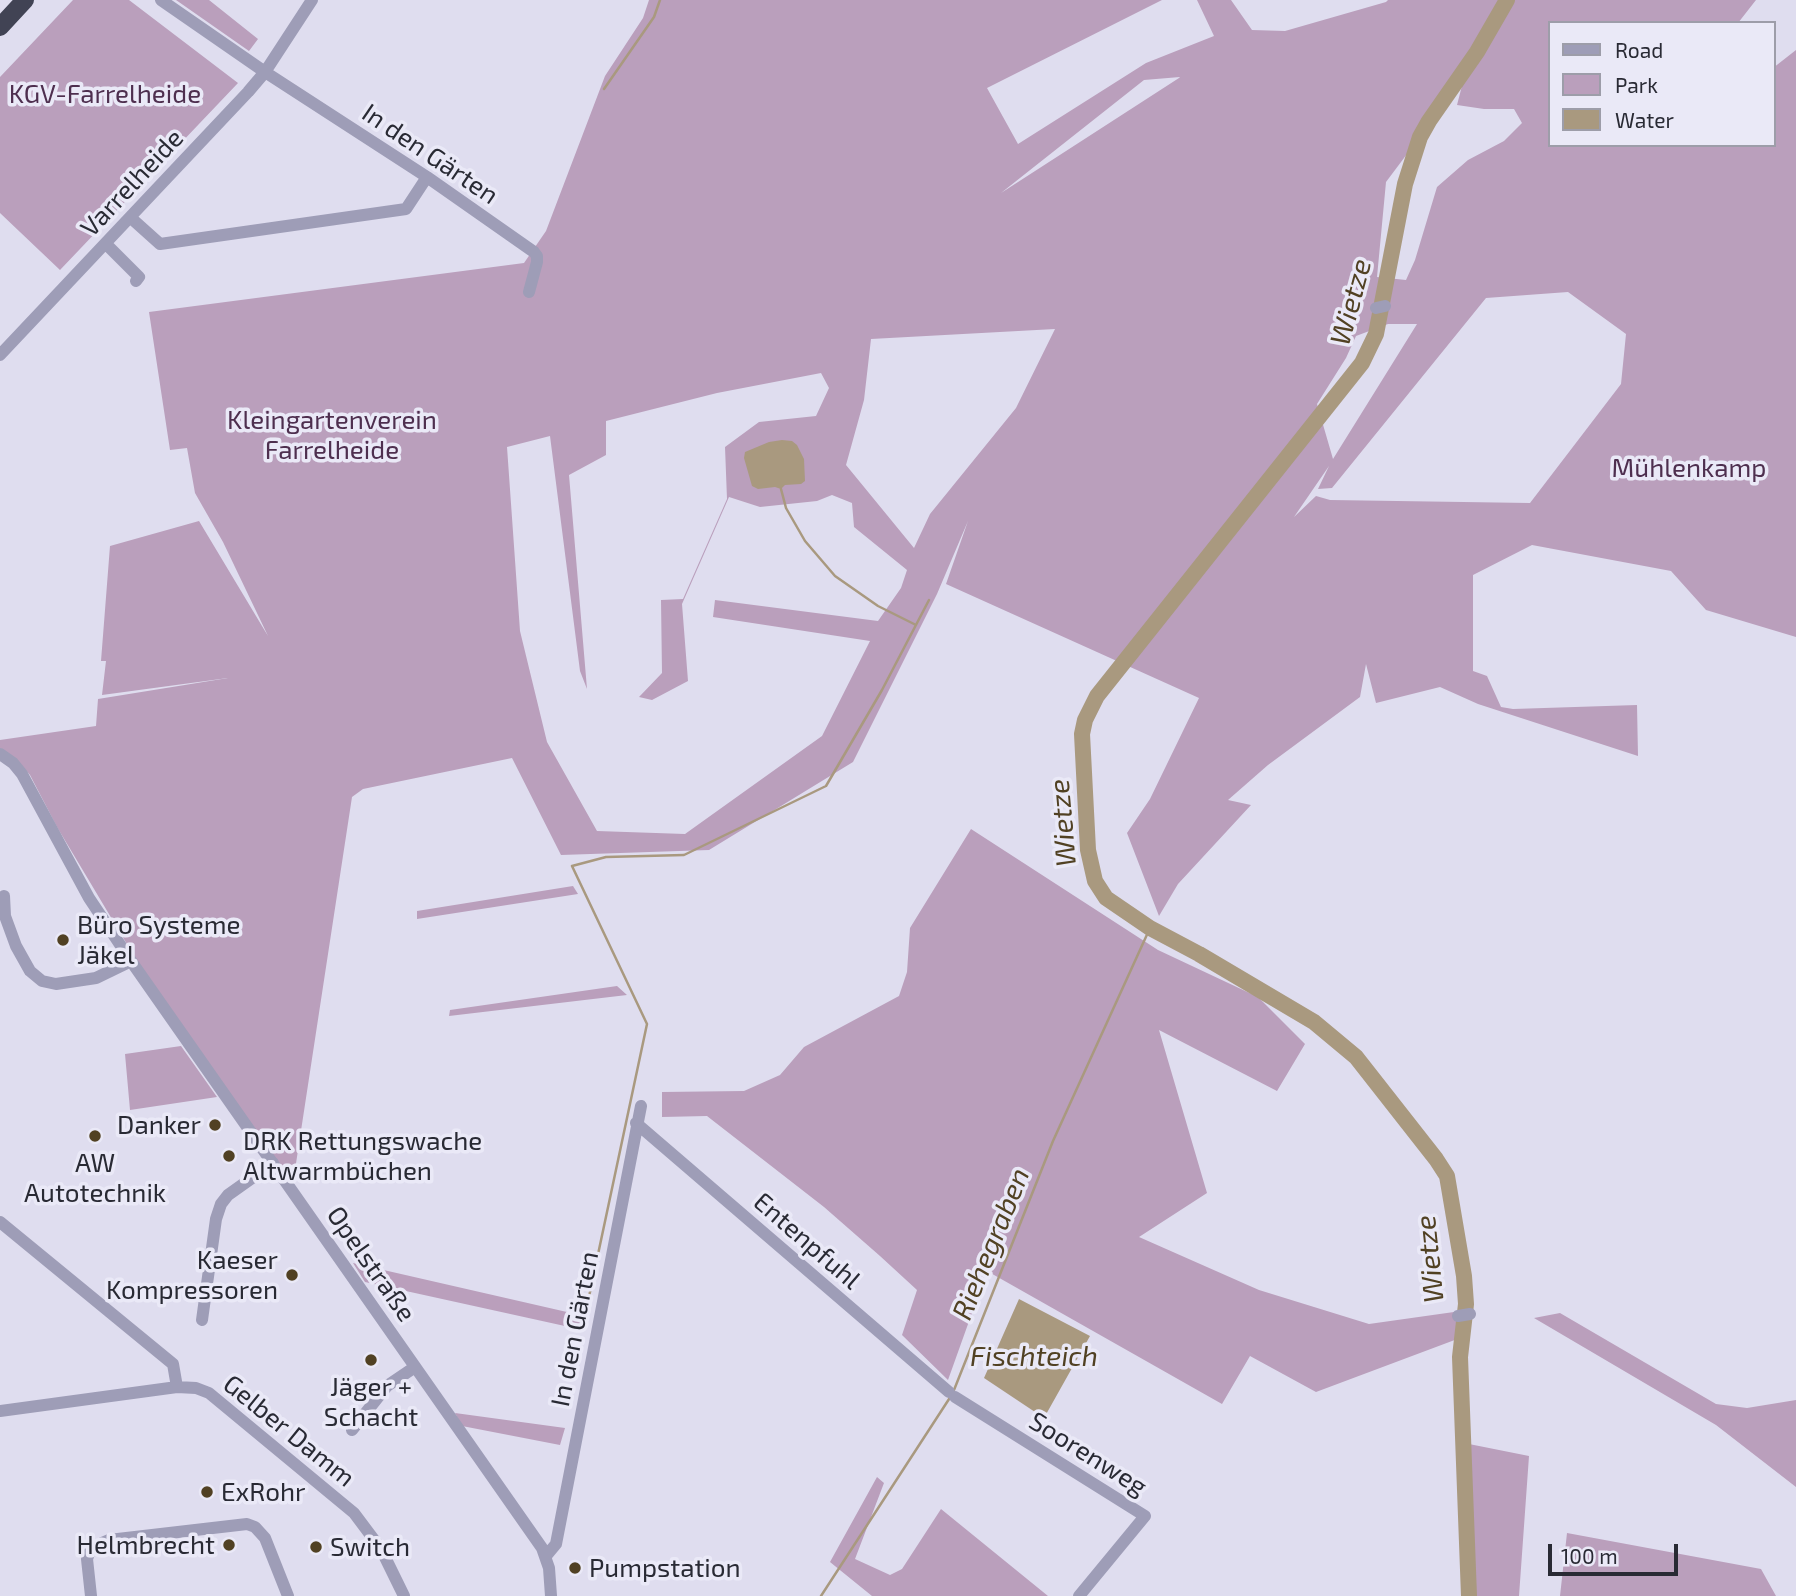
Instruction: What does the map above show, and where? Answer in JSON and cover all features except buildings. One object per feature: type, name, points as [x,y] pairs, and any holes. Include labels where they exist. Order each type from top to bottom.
[{"type":"highway","points":[[0,27],[25,0]]},
{"type":"street","name":"In den Gärten","points":[[161,0],[265,72],[427,177],[534,252],[537,262],[529,292]]},
{"type":"street","name":"Varrelheide","points":[[0,355],[107,244],[265,72],[312,0]]},
{"type":"street","points":[[131,218],[160,244],[406,209],[427,177]]},
{"type":"street","points":[[107,244],[139,277],[135,281]]},
{"type":"street","name":"Opelstraße","points":[[0,754],[22,774],[89,898],[131,961],[542,1548],[552,1582],[551,1596]]},
{"type":"street","points":[[4,896],[5,916],[16,946],[30,971],[42,981],[55,984],[96,978],[131,961]]},
{"type":"street","name":"In den Gärten","points":[[546,1556],[556,1544],[640,1106]]},
{"type":"street","name":"Entenpfuhl","points":[[636,1123],[952,1395]]},
{"type":"street","points":[[202,1321],[220,1204],[228,1195],[272,1163]]},
{"type":"street","points":[[0,1222],[173,1364],[177,1387],[0,1411]]},
{"type":"street","points":[[352,1430],[387,1386],[415,1367]]},
{"type":"street","name":"Gelber Damm","points":[[177,1387],[209,1393],[354,1513],[381,1549],[404,1596]]},
{"type":"street","name":"Soorenweg","points":[[952,1395],[1145,1516],[1084,1594]]},
{"type":"street","points":[[91,1596],[87,1559],[90,1551],[102,1543],[247,1524],[255,1527],[265,1538],[288,1596]]},
{"type":"green space","name":"KGV-Farrelheide","points":[[73,0],[129,0],[238,83],[60,270],[0,213],[0,77]]},
{"type":"green space","points":[[176,0],[209,0],[258,39],[249,51]]},
{"type":"green space","points":[[649,0],[1162,0],[987,88],[1018,144],[1146,63],[1214,36],[1197,0],[1231,0],[1252,30],[1285,31],[1388,0],[1756,0],[1740,21],[1548,21],[1548,147],[1775,147],[1775,66],[1796,50],[1796,637],[1706,610],[1671,571],[1532,545],[1473,575],[1473,671],[1487,676],[1501,707],[1513,709],[1637,705],[1638,756],[1478,704],[1440,687],[1376,703],[1366,664],[1360,697],[1268,765],[1228,800],[1251,805],[1178,884],[1159,916],[1127,833],[1150,799],[1199,698],[946,584],[968,521],[937,594],[853,762],[709,850],[561,855],[512,758],[363,789],[352,797],[293,1183],[140,966],[57,827],[30,775],[15,758],[0,748],[0,740],[96,726],[98,699],[228,678],[102,695],[106,661],[101,661],[110,546],[199,521],[268,636],[223,542],[195,493],[187,448],[170,450],[149,312],[524,263],[546,231],[605,76],[643,18]],"holes":[[[1180,77],[1001,193],[1144,80]],[[1464,78],[1457,105],[1484,109],[1514,109],[1522,123],[1504,141],[1468,160],[1437,187],[1415,260],[1406,280],[1377,277],[1386,182]],[[1568,292],[1626,334],[1621,384],[1530,503],[1330,500],[1316,496],[1294,517],[1329,466],[1318,489],[1332,488],[1486,298]],[[1388,324],[1417,324],[1333,459],[1317,404],[1346,358],[1356,336]],[[1055,329],[1016,408],[930,514],[914,548],[846,465],[864,400],[871,339]],[[821,373],[829,388],[816,416],[759,422],[725,447],[727,499],[683,599],[661,600],[662,673],[639,697],[652,700],[688,681],[682,604],[729,497],[760,507],[817,501],[832,495],[852,503],[854,527],[907,570],[901,588],[878,621],[715,600],[713,617],[870,641],[822,736],[685,834],[597,831],[547,742],[520,631],[507,447],[550,436],[580,671],[587,689],[569,475],[606,455],[606,421],[717,393]]]},
{"type":"green space","points":[[971,829],[1158,950],[1258,997],[1305,1044],[1277,1091],[1159,1030],[1207,1193],[1139,1237],[1259,1290],[1369,1324],[1461,1311],[1460,1338],[1316,1392],[1250,1356],[1222,1404],[987,1271],[948,1380],[902,1335],[917,1290],[824,1207],[707,1116],[662,1117],[662,1092],[744,1091],[780,1075],[804,1047],[899,996],[907,972],[910,928]]},
{"type":"green space","points":[[573,886],[578,894],[417,919],[417,911]]},
{"type":"green space","points":[[617,986],[627,995],[449,1016],[450,1010]]},
{"type":"green space","points":[[181,1046],[217,1097],[130,1110],[125,1054]]},
{"type":"green space","points":[[353,1263],[580,1315],[583,1330],[365,1282]]},
{"type":"green space","points":[[1560,1313],[1716,1404],[1747,1408],[1796,1400],[1796,1487],[1716,1425],[1534,1318]]},
{"type":"green space","points":[[455,1413],[565,1428],[560,1445],[462,1426]]},
{"type":"green space","points":[[1464,1443],[1529,1456],[1519,1596],[1469,1596]]},
{"type":"green space","points":[[877,1477],[884,1483],[855,1559],[890,1575],[902,1569],[941,1509],[1048,1596],[872,1596],[830,1562]]},
{"type":"green space","points":[[1567,1533],[1761,1569],[1776,1596],[1560,1596]]},
{"type":"water","points":[[792,441],[797,445],[804,459],[805,481],[801,484],[785,485],[781,489],[758,489],[752,486],[744,458],[745,452],[769,442]]},
{"type":"water","name":"Fischteich","points":[[1019,1299],[1090,1336],[1044,1418],[984,1378]]},
{"type":"waterway","points":[[604,89],[654,17],[660,0]]},
{"type":"waterway","name":"Wietze","points":[[1469,1596],[1460,1357],[1466,1304],[1464,1276],[1447,1176],[1356,1057],[1314,1022],[1150,928],[1106,898],[1095,881],[1088,850],[1082,734],[1085,720],[1097,696],[1362,363],[1376,334],[1405,184],[1420,137],[1477,52],[1507,0]]},
{"type":"waterway","points":[[781,489],[786,508],[805,541],[835,576],[878,606],[916,625]]},
{"type":"waterway","points":[[587,1306],[647,1024],[572,866],[606,857],[684,855],[826,786],[882,690],[929,600]]},
{"type":"waterway","name":"Riehegraben","points":[[954,1390],[1053,1141],[1150,928]]},
{"type":"waterway","name":"Riehegraben","points":[[821,1596],[951,1396]]},
{"type":"place","name":"Büro Systeme Jäkel","points":[[63,940]]},
{"type":"place","name":"Danker","points":[[215,1125]]},
{"type":"place","name":"AW Autotechnik","points":[[95,1136]]},
{"type":"place","name":"DRK Rettungswache Altwarmbüchen","points":[[229,1156]]},
{"type":"place","name":"Kaeser Kompressoren","points":[[292,1275]]},
{"type":"place","name":"Jäger + Schacht","points":[[371,1360]]},
{"type":"place","name":"ExRohr","points":[[207,1492]]},
{"type":"place","name":"Helmbrecht","points":[[229,1545]]},
{"type":"place","name":"Switch","points":[[316,1547]]},
{"type":"place","name":"Pumpstation","points":[[575,1568]]},
{"type":"park label","name":"Kleingartenverein Farrelheide","points":[[332,435]]},
{"type":"park label","name":"Mühlenkamp","points":[[1689,468]]}]
